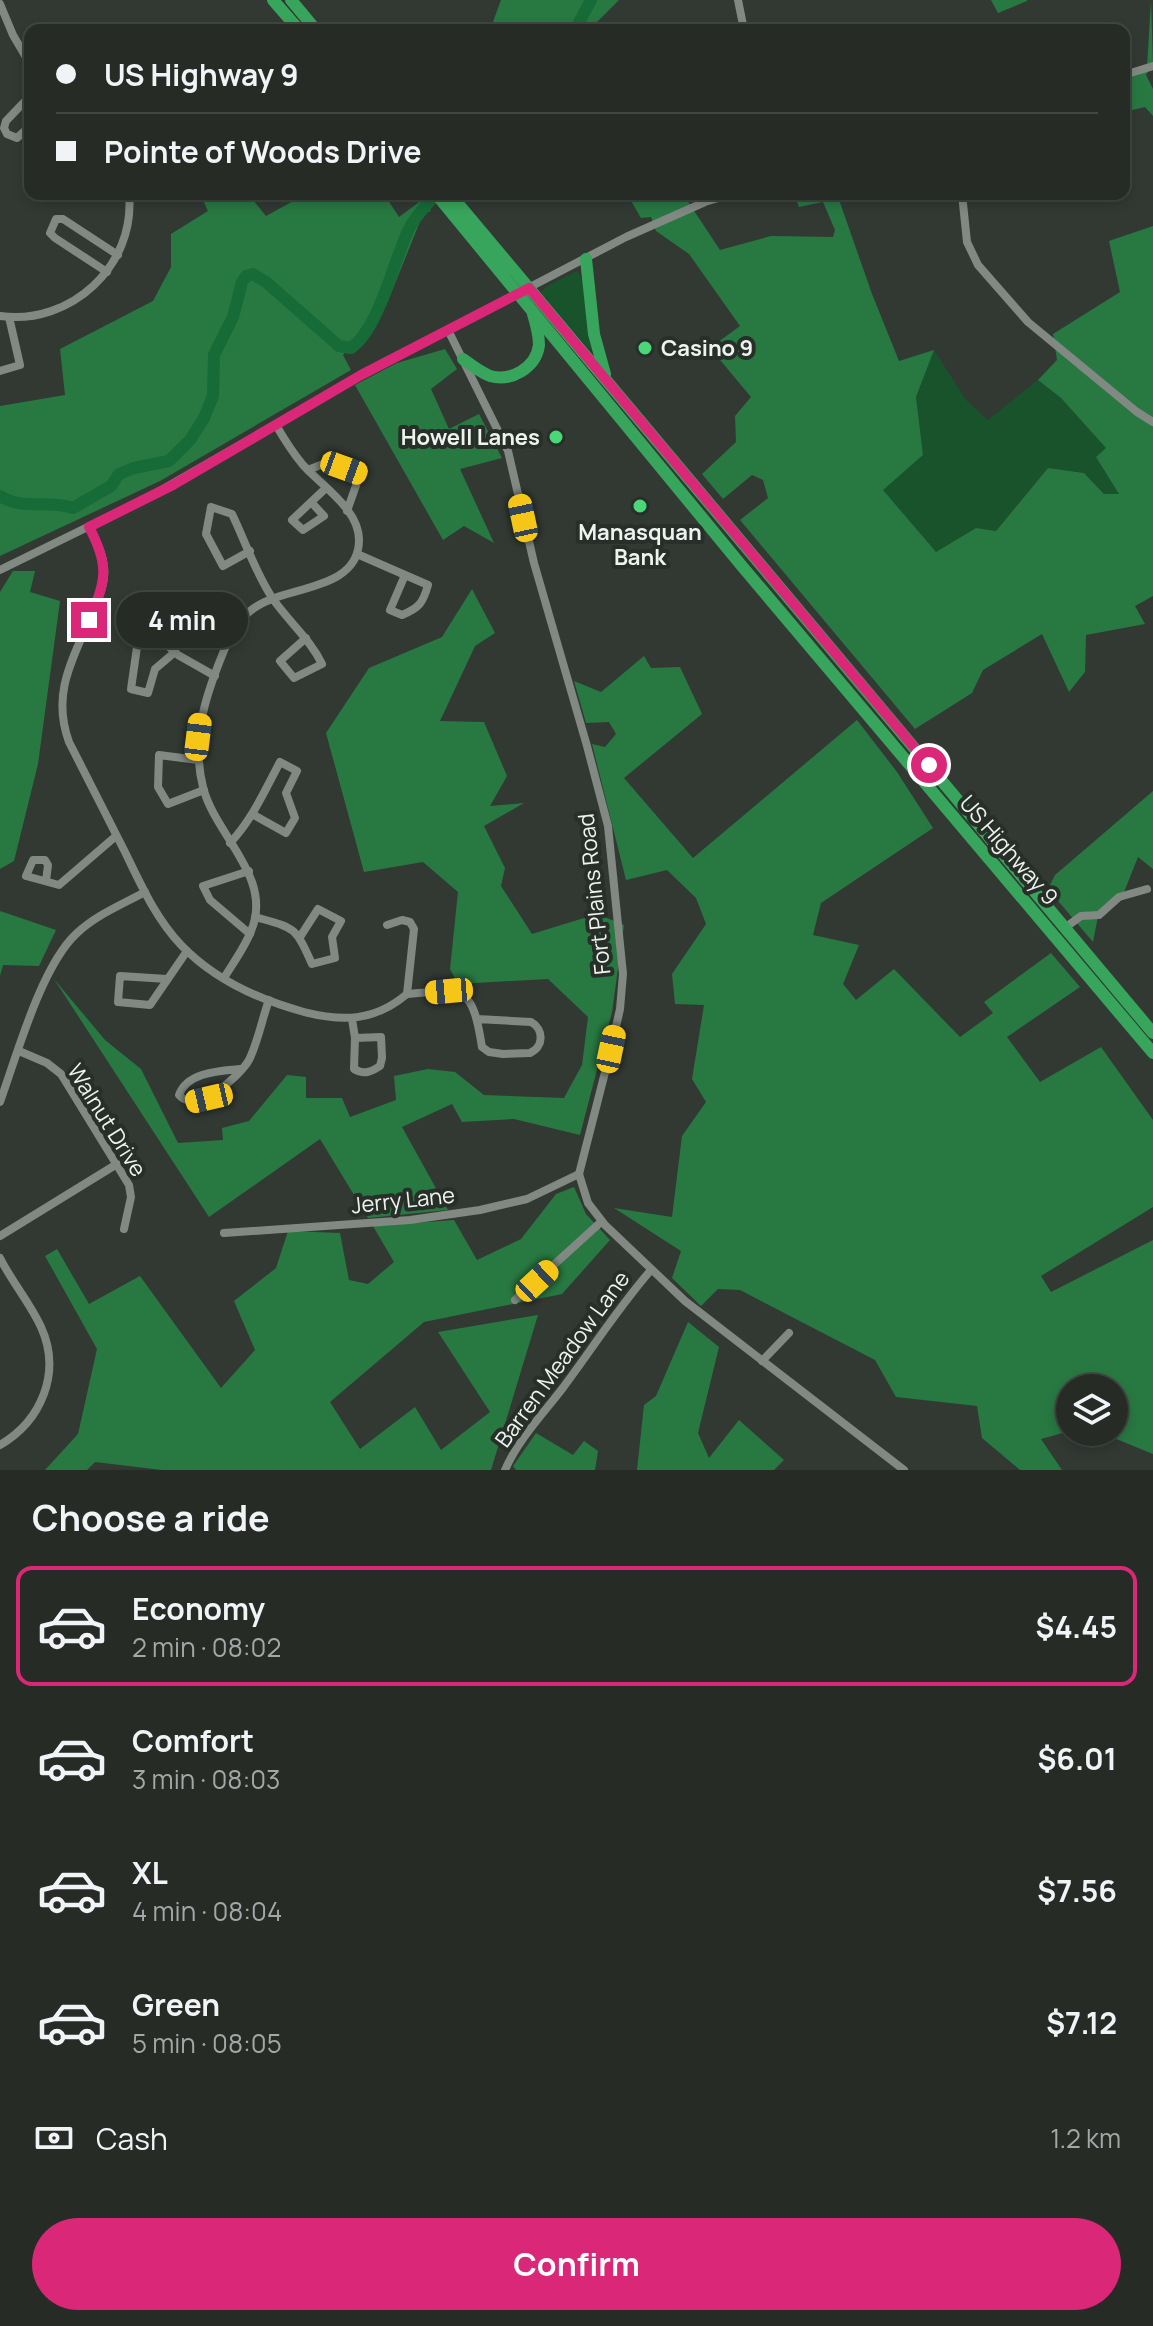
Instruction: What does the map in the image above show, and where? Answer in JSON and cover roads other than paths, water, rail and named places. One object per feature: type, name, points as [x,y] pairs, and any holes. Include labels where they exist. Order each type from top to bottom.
[{"type":"highway","points":[[273,0],[294,24]]},
{"type":"highway","points":[[291,0],[311,24]]},
{"type":"highway","name":"US Highway 9","points":[[444,200],[458,211],[523,291],[609,384],[1153,1033]]},
{"type":"highway","name":"US Highway 9","points":[[453,200],[458,211]]},
{"type":"highway","points":[[586,259],[594,334],[609,384]]},
{"type":"highway","name":"US Highway 9","points":[[523,291],[533,310],[741,565],[1043,920],[1152,1054]]},
{"type":"highway","points":[[463,359],[491,376],[508,376],[522,371],[533,361],[538,350],[533,310]]},
{"type":"street","points":[[738,0],[743,24]]},
{"type":"street","points":[[0,4],[24,54]]},
{"type":"street","points":[[1130,73],[1153,66]]},
{"type":"street","points":[[24,102],[6,121],[4,128],[7,134],[17,138],[24,132]]},
{"type":"street","points":[[0,371],[20,365],[4,317],[36,314],[66,305],[90,290],[118,255],[129,224],[129,200]]},
{"type":"street","points":[[0,570],[173,485],[361,375],[652,224],[715,200]]},
{"type":"street","points":[[963,200],[967,242],[983,271],[1028,322],[1153,422]]},
{"type":"street","points":[[107,272],[55,238],[50,233],[52,225],[56,219],[63,219],[118,255]]},
{"type":"street","name":"Fort Plains Road","points":[[448,330],[508,451],[534,563],[608,826],[622,960],[622,990],[600,1096],[579,1174]]},
{"type":"street","points":[[224,978],[250,934],[256,895],[249,871],[213,816],[204,790],[198,760],[200,719],[236,626],[248,612],[272,598],[337,577],[351,565],[357,554],[358,528],[347,511],[311,473],[276,425]]},
{"type":"street","points":[[311,473],[328,462],[360,474],[347,511]]},
{"type":"street","points":[[311,502],[326,488]]},
{"type":"street","points":[[250,551],[223,566],[206,534],[211,507],[232,514],[250,551],[272,598],[306,638],[322,664],[294,678],[280,661],[306,638]]},
{"type":"street","points":[[89,527],[102,555],[104,580],[64,680],[61,708],[69,742],[166,927],[187,951],[224,978],[269,1000],[312,1014],[352,1019],[378,1014],[407,994],[449,991],[462,993],[469,999],[477,1019],[482,1047],[489,1052],[530,1053],[536,1051],[541,1042],[537,1025],[531,1022],[477,1019]]},
{"type":"street","points":[[357,554],[428,585],[423,603],[402,615],[390,610],[405,575]]},
{"type":"street","points":[[175,652],[155,669],[148,693],[131,689],[139,633],[154,634],[175,652],[215,676]]},
{"type":"street","points":[[198,760],[159,755],[158,787],[168,804],[204,790]]},
{"type":"street","points":[[230,843],[245,827],[252,814],[280,762],[297,771],[286,793],[295,818],[286,833],[252,814]]},
{"type":"street","points":[[46,881],[59,885],[116,836]]},
{"type":"street","points":[[249,871],[203,886],[210,900],[250,934]]},
{"type":"street","points":[[1066,927],[1081,916],[1099,915],[1119,897],[1147,889]]},
{"type":"street","points":[[0,1102],[48,974],[64,947],[92,921],[145,892]]},
{"type":"street","points":[[255,917],[291,927],[300,937],[312,964],[335,958],[332,937],[341,921],[318,909],[300,937]]},
{"type":"street","points":[[387,925],[402,920],[410,922],[414,929],[407,994]]},
{"type":"street","points":[[167,979],[120,976],[118,1002],[150,1005],[187,951]]},
{"type":"street","points":[[240,1069],[206,1072],[182,1087],[179,1095],[183,1100],[193,1102],[209,1098],[248,1062],[269,1000]]},
{"type":"street","points":[[352,1019],[354,1069],[360,1073],[371,1072],[380,1066],[381,1037],[355,1038]]},
{"type":"street","name":"Walnut Drive","points":[[19,1051],[47,1063],[61,1074],[117,1164],[130,1190],[124,1229]]},
{"type":"street","points":[[0,1236],[117,1164]]},
{"type":"street","points":[[579,1174],[588,1203],[601,1222],[685,1301],[904,1470]]},
{"type":"street","name":"Jerry Lane","points":[[224,1233],[410,1220],[464,1213],[527,1199],[579,1174]]},
{"type":"street","points":[[515,1300],[601,1222]]},
{"type":"street","points":[[0,1258],[42,1329],[49,1359],[47,1383],[39,1407],[26,1425],[0,1445]]},
{"type":"street","name":"Barren Meadow Lane","points":[[505,1470],[519,1444],[651,1270]]},
{"type":"street","points":[[762,1361],[789,1333]]},
{"type":"waterway","points":[[578,24],[591,0]]},
{"type":"waterway","points":[[0,496],[17,503],[73,508],[111,486],[119,474],[169,461],[190,440],[204,418],[213,396],[214,355],[233,317],[246,276],[253,274],[266,282],[339,346],[351,348],[370,326],[412,224],[431,200]]},
{"type":"place","name":"Casino 9","points":[[645,348]]},
{"type":"place","name":"Howell Lanes","points":[[556,437]]},
{"type":"place","name":"Manasquan Bank","points":[[640,506]]}]
